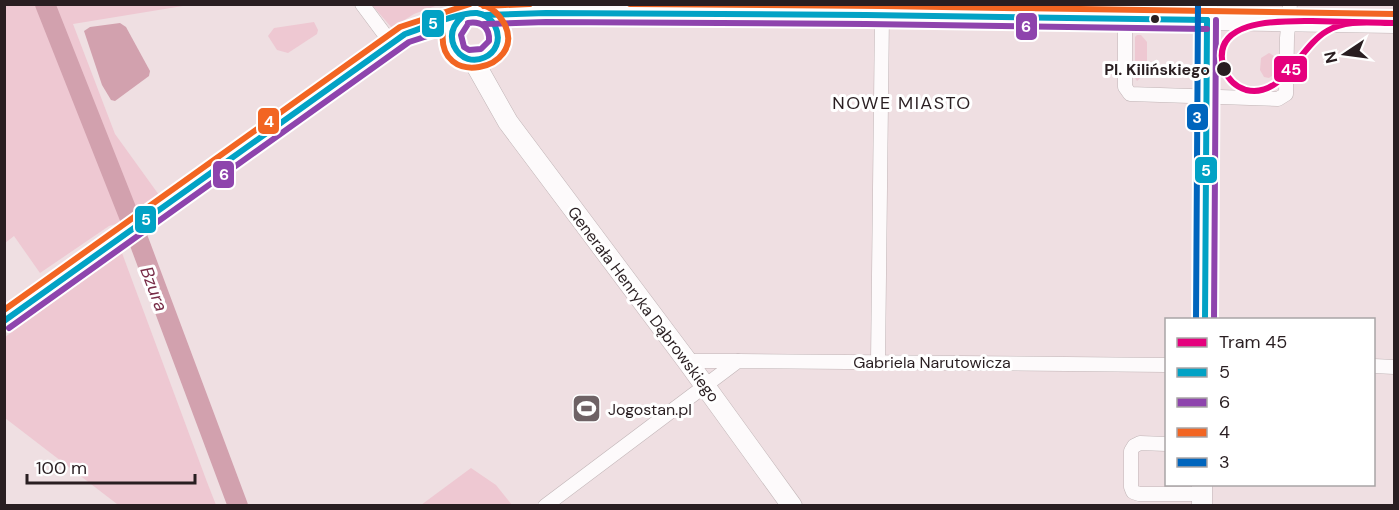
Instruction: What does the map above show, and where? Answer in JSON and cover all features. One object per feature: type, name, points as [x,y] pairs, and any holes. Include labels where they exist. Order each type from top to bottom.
[{"type":"street","points":[[362,4],[392,43]]},
{"type":"street","points":[[4,321],[405,34],[457,25],[473,13],[484,15],[562,9],[1290,12],[1395,22]]},
{"type":"street","points":[[498,32],[562,9]]},
{"type":"street","points":[[878,362],[882,10]]},
{"type":"street","points":[[1123,11],[1125,87],[1128,93],[1257,99],[1278,99],[1284,97],[1287,90],[1290,12]]},
{"type":"street","points":[[1205,318],[1207,12]]},
{"type":"street","points":[[457,25],[452,42],[456,51],[464,57],[478,59],[493,51],[498,39],[498,32],[490,19],[484,15]]},
{"type":"street","name":"Generała Henryka Dąbrowskiego","points":[[478,59],[496,102],[508,122],[687,360],[792,506]]},
{"type":"street","name":"Gabriela Narutowicza","points":[[687,360],[1165,365]]},
{"type":"street","points":[[545,506],[738,361]]},
{"type":"street","points":[[1375,366],[1395,367]]},
{"type":"street","points":[[1165,444],[1140,443],[1134,446],[1131,451],[1133,492],[1202,495]]},
{"type":"shaded area","points":[[5,5],[189,5],[73,24],[115,134],[159,195],[120,223],[109,226],[40,273],[14,236],[5,243]]},
{"type":"shaded area","points":[[372,5],[438,5],[414,14],[392,28]]},
{"type":"shaded area","points":[[314,22],[318,30],[317,34],[288,53],[277,50],[268,36],[274,28]]},
{"type":"shaded area","points":[[120,23],[126,27],[150,71],[149,76],[115,101],[111,100],[102,85],[84,31],[90,27]]},
{"type":"shaded area","points":[[1141,35],[1147,42],[1147,72],[1137,81],[1135,78],[1135,37]]},
{"type":"shaded area","points":[[1269,53],[1276,59],[1277,65],[1275,74],[1269,78],[1264,77],[1260,70],[1261,58]]},
{"type":"shaded area","points":[[122,253],[216,505],[116,505],[5,418],[5,337]]},
{"type":"shaded area","points":[[471,468],[496,485],[512,505],[421,505]]},
{"type":"waterway","name":"Bzura","points":[[45,4],[140,244],[238,506]]},
{"type":"tram line","name":"45","points":[[1312,21],[1394,23],[1359,23],[1334,27],[1317,38],[1281,80],[1259,91],[1242,89],[1228,76],[1224,69],[1222,52],[1227,40],[1237,31],[1267,23],[1312,21]]},
{"type":"transit line","name":"4","points":[[4,310],[400,27],[470,4]]},
{"type":"transit line","name":"4","points":[[443,31],[445,50],[453,61],[465,67],[479,67],[493,62],[503,53],[508,41],[505,25],[495,12],[480,4]]},
{"type":"transit line","name":"4","points":[[484,6],[530,4]]},
{"type":"transit line","name":"4","points":[[630,4],[1394,14]]},
{"type":"transit line","name":"3","points":[[1196,318],[1198,4]]},
{"type":"transit line","name":"5","points":[[4,321],[405,34],[451,18],[477,13],[488,17],[495,26],[498,36],[492,52],[476,60],[468,59],[460,54],[454,46],[452,34],[456,23],[462,17]]},
{"type":"transit line","name":"5","points":[[484,15],[546,13],[866,15],[1207,20]]},
{"type":"transit line","name":"5","points":[[1205,318],[1207,20]]},
{"type":"transit line","name":"6","points":[[1214,318],[1216,20]]},
{"type":"transit line","name":"6","points":[[484,24],[546,22],[866,24],[1207,29]]},
{"type":"transit line","name":"6","points":[[468,23],[481,24],[488,32],[489,41],[481,49],[469,50],[464,47],[461,35],[468,24]]},
{"type":"transit line","name":"6","points":[[9,328],[409,42],[443,31]]},
{"type":"place","name":"Pl. Kilińskiego","points":[[1224,69]]},
{"type":"place","name":"Jogostan.pl","points":[[587,409]]},
{"type":"district","name":"NOWE MIASTO","points":[[902,103]]}]
